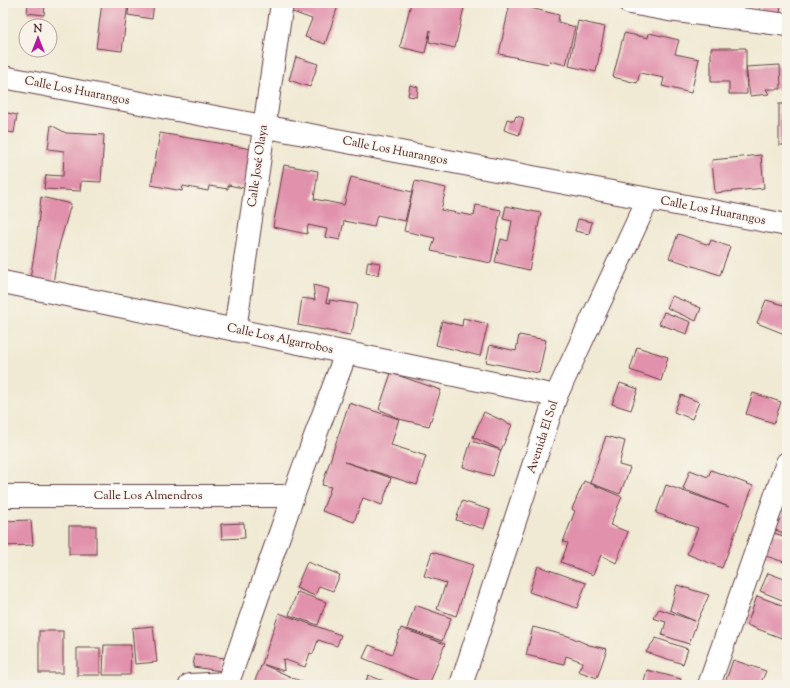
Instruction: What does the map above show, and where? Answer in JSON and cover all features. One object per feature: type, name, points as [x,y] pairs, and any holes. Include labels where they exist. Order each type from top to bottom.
[{"type":"street","name":"Calle José Olaya","points":[[235,330],[282,3]]},
{"type":"street","points":[[630,3],[670,6],[787,25]]},
{"type":"street","name":"Calle Los Huarangos","points":[[3,77],[787,225]]},
{"type":"street","name":"Avenida El Sol","points":[[461,685],[556,396],[648,199]]},
{"type":"street","name":"Calle Los Algarrobos","points":[[3,282],[556,396]]},
{"type":"street","points":[[190,685],[227,684],[293,496],[346,353]]},
{"type":"street","points":[[709,685],[787,463]]},
{"type":"street","name":"Calle Los Almendros","points":[[3,496],[293,496]]},
{"type":"building","points":[[28,3],[45,3],[44,15],[27,13]]},
{"type":"building","points":[[102,3],[128,3],[122,51],[96,48]]},
{"type":"building","points":[[129,3],[154,3],[152,19],[128,15]]},
{"type":"building","points":[[289,3],[339,3],[325,44],[305,37],[312,19],[287,10]]},
{"type":"building","points":[[411,3],[465,3],[455,48],[429,42],[430,30],[425,53],[400,47]]},
{"type":"building","points":[[510,3],[559,15],[558,22],[575,27],[566,65],[550,61],[549,64],[499,54]]},
{"type":"building","points":[[695,3],[735,3],[734,15]]},
{"type":"building","points":[[760,3],[781,3],[780,15],[760,14]]},
{"type":"building","points":[[578,21],[605,27],[596,72],[569,66]]},
{"type":"building","points":[[624,33],[648,38],[649,33],[679,40],[675,54],[699,59],[691,93],[662,86],[664,78],[640,73],[637,83],[613,77]]},
{"type":"building","points":[[711,48],[746,48],[747,94],[729,94],[729,82],[711,82]]},
{"type":"building","points":[[296,57],[318,64],[310,87],[289,80]]},
{"type":"building","points":[[780,65],[781,89],[766,89],[769,94],[750,96],[746,67]]},
{"type":"building","points":[[410,85],[418,87],[417,97],[408,96]]},
{"type":"building","points":[[779,104],[787,104],[787,145],[779,145]]},
{"type":"building","points":[[3,112],[17,115],[14,133],[3,131]]},
{"type":"building","points":[[516,116],[524,118],[519,135],[504,130],[507,119],[514,121]]},
{"type":"building","points":[[51,125],[66,133],[104,135],[101,182],[81,181],[80,191],[44,189],[46,175],[63,176],[64,151],[48,149]]},
{"type":"building","points":[[160,133],[257,150],[249,189],[228,185],[228,189],[209,186],[208,191],[183,186],[182,191],[151,185]]},
{"type":"building","points":[[761,155],[764,188],[715,193],[712,160]]},
{"type":"building","points":[[284,165],[318,171],[314,199],[344,205],[351,177],[412,192],[405,221],[377,215],[374,227],[344,221],[340,240],[325,237],[327,229],[308,225],[307,234],[273,227]]},
{"type":"building","points":[[415,181],[446,188],[441,210],[474,216],[476,205],[501,210],[491,263],[431,251],[435,238],[404,231]]},
{"type":"building","points":[[41,197],[71,204],[59,246],[53,283],[30,279]]},
{"type":"building","points":[[506,206],[541,213],[529,270],[495,262],[501,239],[508,241],[512,221],[503,219]]},
{"type":"building","points":[[578,219],[592,222],[589,234],[575,231]]},
{"type":"building","points":[[678,234],[709,245],[711,240],[730,247],[720,275],[669,258]]},
{"type":"building","points":[[368,261],[380,263],[378,275],[366,273]]},
{"type":"building","points":[[313,285],[329,289],[326,302],[330,303],[329,300],[357,304],[353,328],[350,335],[298,325],[302,298],[315,300]]},
{"type":"building","points":[[672,296],[701,308],[696,321],[667,308]]},
{"type":"building","points":[[766,300],[787,306],[787,335],[757,323]]},
{"type":"building","points":[[664,312],[691,322],[687,334],[659,324]]},
{"type":"building","points":[[463,318],[488,324],[480,356],[436,345],[442,321],[462,326]]},
{"type":"building","points":[[519,335],[546,340],[539,373],[486,362],[490,345],[516,351]]},
{"type":"building","points":[[637,347],[668,357],[661,381],[630,370]]},
{"type":"building","points":[[391,373],[441,390],[429,426],[399,419],[379,409]]},
{"type":"building","points":[[620,383],[638,389],[631,410],[612,404]]},
{"type":"building","points":[[753,393],[781,402],[774,423],[746,414]]},
{"type":"building","points":[[681,395],[699,402],[692,419],[674,412]]},
{"type":"building","points":[[349,403],[399,419],[391,445],[426,456],[417,485],[345,462],[391,478],[382,505],[363,498],[354,522],[322,511],[331,487],[322,485]]},
{"type":"building","points":[[484,412],[512,425],[501,450],[473,437]]},
{"type":"building","points":[[606,436],[625,441],[619,465],[630,468],[620,494],[590,483]]},
{"type":"building","points":[[471,441],[501,450],[493,476],[463,467]]},
{"type":"building","points":[[690,470],[708,477],[711,470],[753,486],[722,568],[687,554],[698,528],[656,513],[666,485],[729,507],[683,489]]},
{"type":"building","points":[[584,481],[622,497],[610,525],[628,532],[616,563],[601,555],[593,575],[561,562],[568,543],[563,542],[575,511],[572,509]]},
{"type":"building","points":[[462,501],[490,510],[484,529],[456,520]]},
{"type":"building","points":[[785,503],[787,504],[787,534],[775,530]]},
{"type":"building","points":[[31,520],[33,545],[3,546],[3,521]]},
{"type":"building","points":[[244,523],[245,538],[222,539],[221,524]]},
{"type":"building","points":[[69,526],[96,526],[96,554],[69,554]]},
{"type":"building","points":[[771,532],[787,537],[787,563],[763,555]]},
{"type":"building","points":[[432,552],[473,565],[456,616],[437,609],[446,583],[424,576]]},
{"type":"building","points":[[307,562],[340,575],[333,591],[319,586],[315,596],[296,588]]},
{"type":"building","points":[[538,566],[586,583],[577,608],[529,592]]},
{"type":"building","points":[[768,573],[787,580],[787,602],[760,591]]},
{"type":"building","points":[[677,585],[709,595],[689,644],[662,635],[666,622],[653,618],[659,609],[695,621],[670,610]]},
{"type":"building","points":[[297,592],[326,602],[318,625],[289,615]]},
{"type":"building","points":[[757,596],[787,607],[787,640],[747,625]]},
{"type":"building","points":[[415,605],[451,618],[442,641],[407,629]]},
{"type":"building","points":[[279,613],[341,635],[337,646],[318,640],[313,654],[310,653],[305,667],[283,659],[284,671],[262,664]]},
{"type":"building","points":[[153,626],[157,662],[135,664],[132,628]]},
{"type":"building","points":[[533,627],[568,636],[589,645],[607,649],[597,678],[578,671],[583,662],[566,656],[564,664],[526,655]]},
{"type":"building","points":[[401,628],[445,644],[429,685],[363,658],[369,645],[392,654]]},
{"type":"building","points":[[39,631],[63,631],[63,673],[39,673]]},
{"type":"building","points":[[656,638],[688,649],[683,664],[646,652]]},
{"type":"building","points":[[104,645],[131,645],[130,675],[103,675]]},
{"type":"building","points":[[77,648],[100,648],[100,675],[77,675]]},
{"type":"building","points":[[195,654],[224,658],[222,671],[193,667]]},
{"type":"building","points":[[733,660],[766,671],[760,685],[721,685],[722,683],[725,683]]},
{"type":"building","points":[[262,664],[309,685],[253,685]]},
{"type":"building","points":[[647,670],[681,679],[679,685],[643,685]]},
{"type":"building","points":[[368,675],[394,685],[365,685]]}]
